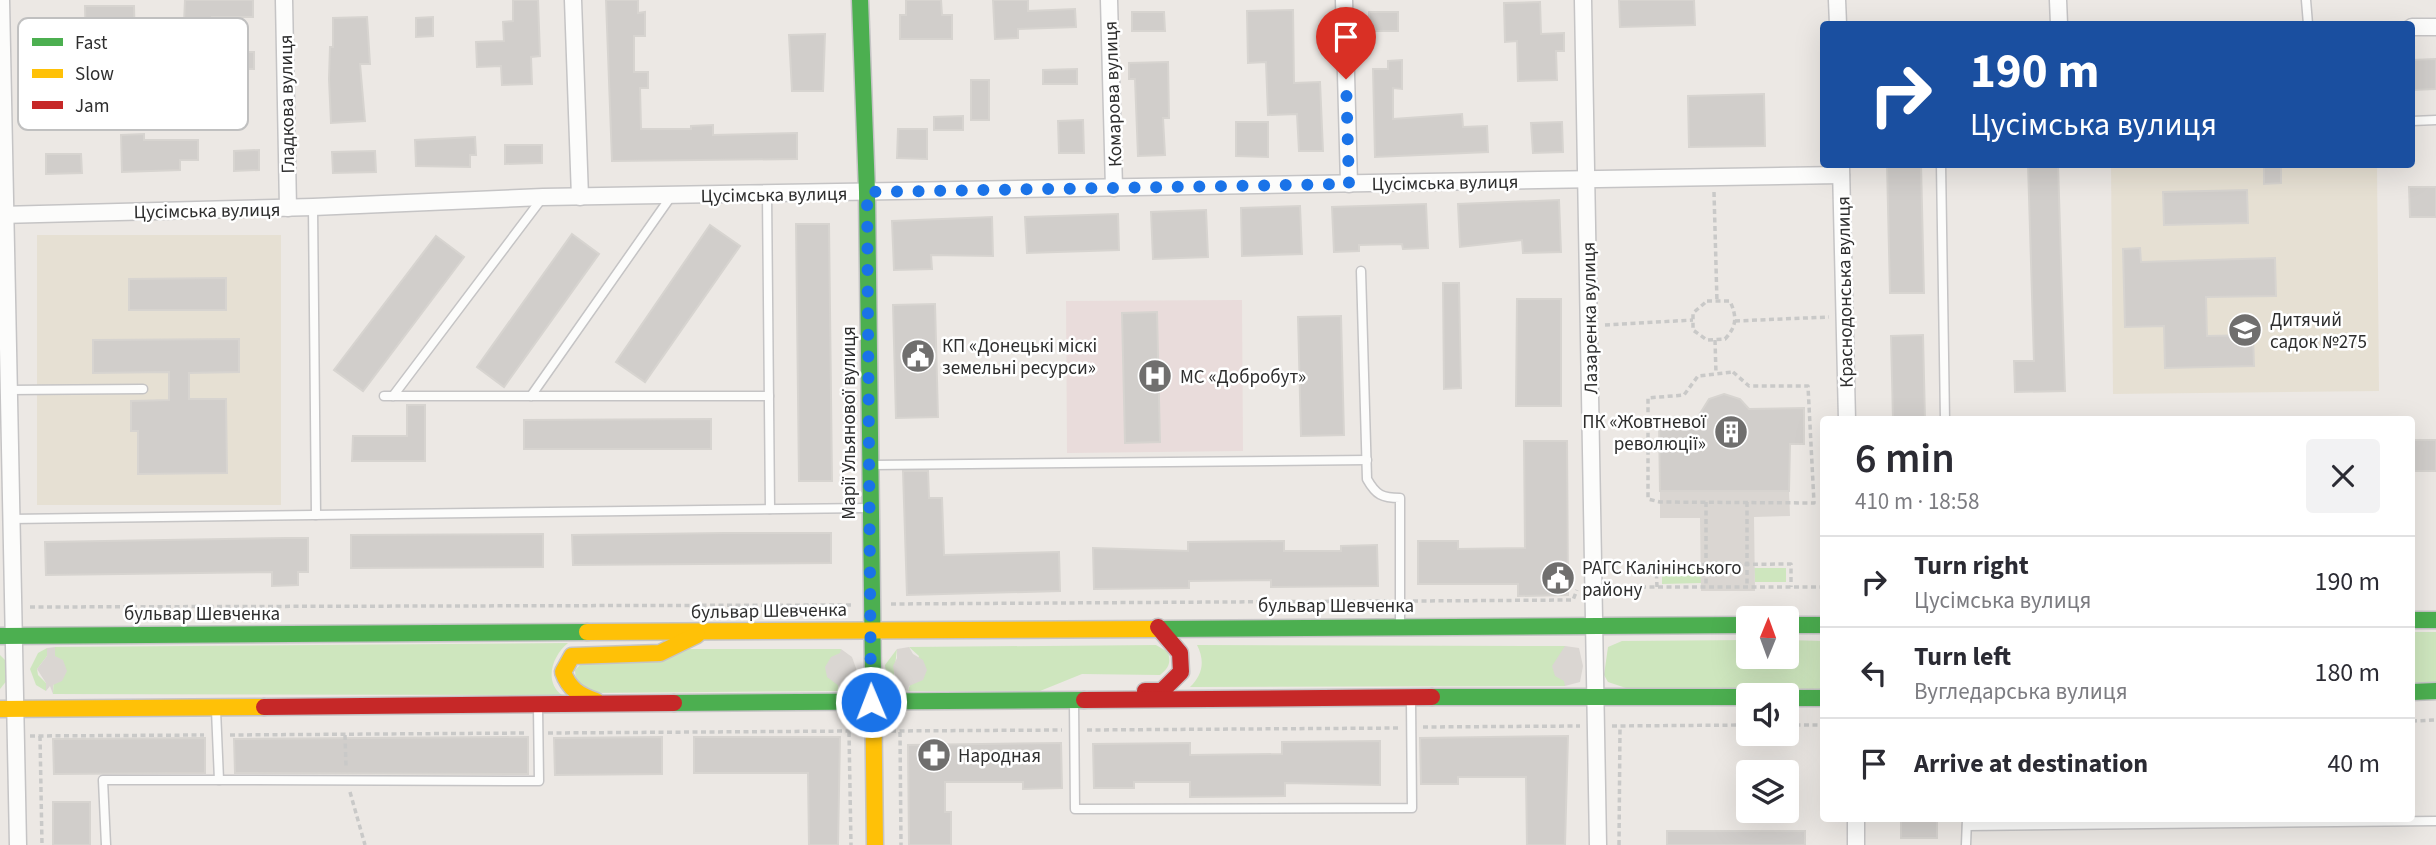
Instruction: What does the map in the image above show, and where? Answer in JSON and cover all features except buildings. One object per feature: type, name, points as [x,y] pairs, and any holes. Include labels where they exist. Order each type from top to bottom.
[{"type":"main road","name":"Марії Ульянової вулиця","points":[[860,0],[867,192],[870,630],[875,845]]},
{"type":"main road","points":[[2415,620],[2436,620]]},
{"type":"main road","name":"бульвар Шевченка","points":[[6,636],[1400,625],[1736,625]]},
{"type":"main road","points":[[1799,625],[1820,625]]},
{"type":"main road","points":[[1074,700],[1094,691],[1162,691],[1170,687],[1181,672],[1182,662],[1175,645],[1158,627]]},
{"type":"main road","points":[[606,705],[570,690],[563,672],[572,656],[660,653],[703,632]]},
{"type":"main road","points":[[2415,692],[2436,691]]},
{"type":"main road","points":[[7,709],[1411,697],[1736,698]]},
{"type":"main road","points":[[1799,698],[1820,698]]},
{"type":"street","points":[[1,0],[2,215],[11,607],[6,636],[7,709],[15,737],[18,845]]},
{"type":"street","name":"Гладкова вулиця","points":[[284,0],[288,208]]},
{"type":"street","points":[[573,0],[580,197]]},
{"type":"street","name":"Комарова вулиця","points":[[1109,0],[1114,188]]},
{"type":"street","points":[[1344,0],[1349,184]]},
{"type":"street","name":"Лазаренка вулиця","points":[[1583,0],[1598,845]]},
{"type":"street","points":[[1837,0],[1838,21]]},
{"type":"street","points":[[2058,0],[2059,21]]},
{"type":"street","points":[[2415,27],[2436,27]]},
{"type":"street","name":"Цусімська вулиця","points":[[2,215],[288,208],[543,197],[1587,180],[1841,170]]},
{"type":"street","name":"Краснодонська вулиця","points":[[1841,170],[1847,416]]},
{"type":"street","points":[[1856,822],[1856,845]]},
{"type":"lane","points":[[2306,0],[2308,21]]},
{"type":"lane","points":[[2415,121],[2436,120]]},
{"type":"lane","points":[[1941,168],[1945,416]]},
{"type":"lane","points":[[767,194],[769,509]]},
{"type":"lane","points":[[531,396],[672,195]]},
{"type":"lane","points":[[543,197],[389,396],[769,396]]},
{"type":"lane","points":[[313,207],[316,515]]},
{"type":"lane","points":[[1361,271],[1367,480],[1374,492],[1383,498],[1400,498],[1400,625]]},
{"type":"lane","points":[[7,390],[143,389]]},
{"type":"lane","points":[[870,465],[1367,460]]},
{"type":"lane","points":[[10,519],[870,508]]},
{"type":"lane","points":[[1074,700],[1075,809],[1412,808],[1411,697]]},
{"type":"lane","points":[[106,845],[103,780],[539,781],[538,705]]},
{"type":"lane","points":[[216,708],[219,780]]},
{"type":"lane","points":[[2415,821],[2436,821]]},
{"type":"lane","points":[[1966,845],[1967,822]]},
{"type":"path","points":[[1714,177],[1717,302]]},
{"type":"path","points":[[1707,301],[1717,302],[1730,302],[1734,328],[1725,339],[1707,340],[1693,330],[1693,313],[1707,301]]},
{"type":"path","points":[[1735,321],[1845,316]]},
{"type":"path","points":[[1590,326],[1693,320]]},
{"type":"path","points":[[1715,340],[1716,374]]},
{"type":"path","points":[[1733,372],[1749,386],[1808,386],[1814,503],[1648,499],[1648,398],[1684,395],[1698,376],[1716,374],[1733,372]]},
{"type":"path","points":[[1706,502],[1706,587]]},
{"type":"path","points":[[1747,502],[1747,587]]},
{"type":"path","points":[[1657,587],[1656,565],[1747,564],[1791,564],[1791,587]]},
{"type":"path","points":[[11,607],[1573,600],[1578,587],[1820,587]]},
{"type":"path","points":[[2415,721],[2436,720]]},
{"type":"path","points":[[1799,725],[1820,724]]},
{"type":"path","points":[[15,737],[1736,725]]},
{"type":"path","points":[[1619,845],[1620,726]]},
{"type":"path","points":[[849,731],[851,845]]},
{"type":"path","points":[[900,731],[901,845]]},
{"type":"path","points":[[345,735],[346,780],[365,845]]},
{"type":"path","points":[[40,736],[43,845]]},
{"type":"shaded area","name":"Дитячий садок №275","points":[[2111,168],[2377,168],[2379,391],[2113,394]]},
{"type":"shaded area","points":[[37,235],[281,235],[281,505],[37,505]]},
{"type":"shaded area","name":"МС «Добробут»","points":[[1242,300],[1243,451],[1067,453],[1066,301]]},
{"type":"shaded area","points":[[1660,491],[1789,491],[1790,516],[1754,517],[1755,591],[1701,591],[1700,518],[1660,518]]},
{"type":"shaded area","points":[[1565,646],[1579,648],[1583,666],[1580,682],[1565,686],[1564,681],[1555,676],[1552,666]]},
{"type":"shaded area","points":[[55,647],[55,656],[63,660],[67,671],[62,681],[53,685],[53,694],[50,686],[46,691],[46,683],[37,669],[47,656],[47,648]]},
{"type":"shaded area","points":[[909,647],[913,654],[923,660],[927,670],[923,680],[909,686],[908,691],[897,688],[893,666],[897,649]]},
{"type":"shaded area","points":[[841,649],[852,657],[857,671],[851,684],[838,691],[839,686],[827,677],[825,667],[831,657],[840,653]]},
{"type":"green space","points":[[1701,567],[1701,583],[1662,584],[1662,568]]},
{"type":"green space","points":[[1754,568],[1786,568],[1786,582],[1755,582]]},
{"type":"green space","points":[[2415,632],[2436,632],[2436,684],[2415,684]]},
{"type":"green space","points":[[1736,640],[1736,669],[1799,669],[1799,640],[1820,641],[1820,689],[1799,689],[1799,683],[1736,683],[1736,689],[1626,688],[1608,682],[1604,675],[1608,647],[1622,641]]},
{"type":"green space","points":[[568,643],[558,654],[552,668],[553,683],[562,695],[53,694],[55,647]]},
{"type":"green space","points":[[1156,645],[1168,652],[1169,656],[1168,665],[1160,675],[1082,674],[1040,691],[908,691],[919,656],[909,647]]},
{"type":"green space","points":[[1197,645],[1565,646],[1565,686],[1190,687],[1198,677],[1201,667]]},
{"type":"green space","points":[[47,648],[47,656],[37,669],[38,675],[46,683],[46,691],[36,685],[30,669],[38,653]]},
{"type":"green space","points":[[686,649],[841,649],[838,691],[587,693],[576,683],[575,670],[582,663]]},
{"type":"green space","points":[[897,649],[894,675],[897,688],[887,680],[885,665]]},
{"type":"green space","points":[[0,655],[8,663],[8,679],[0,689]]},
{"type":"traffic: fast","points":[[860,0],[867,192],[873,677]]},
{"type":"traffic: fast","points":[[2415,620],[2436,620]]},
{"type":"traffic: fast","points":[[1158,629],[1736,625]]},
{"type":"traffic: fast","points":[[1799,625],[1820,625]]},
{"type":"traffic: fast","points":[[0,636],[587,632]]},
{"type":"traffic: fast","points":[[2415,692],[2436,691]]},
{"type":"traffic: fast","points":[[1432,697],[1736,697]]},
{"type":"traffic: fast","points":[[1799,698],[1820,698]]},
{"type":"traffic: fast","points":[[674,703],[1084,700]]},
{"type":"traffic: slow","points":[[587,632],[1158,629]]},
{"type":"traffic: slow","points":[[596,701],[575,691],[565,678],[563,672],[572,656],[660,653],[697,635]]},
{"type":"traffic: slow","points":[[873,677],[875,845]]},
{"type":"traffic: slow","points":[[0,709],[264,707]]},
{"type":"traffic: jam","points":[[1145,691],[1162,691],[1181,672],[1180,653],[1158,627]]},
{"type":"traffic: jam","points":[[1084,700],[1432,697]]},
{"type":"traffic: jam","points":[[264,707],[674,703]]},
{"type":"place","name":"Дитячий садок №275","points":[[2245,330]]},
{"type":"place","name":"КП «Донецькі міскі земельні ресурси»","points":[[918,356]]},
{"type":"place","name":"МС «Добробут»","points":[[1155,376]]},
{"type":"place","name":"ПК «Жовтневої революції»","points":[[1731,432]]},
{"type":"place","name":"РАГС Калінінського району","points":[[1558,578]]},
{"type":"place","name":"Народная","points":[[934,755]]},
{"type":"route","points":[[871,702],[867,192],[1349,184],[1346,79]]}]
